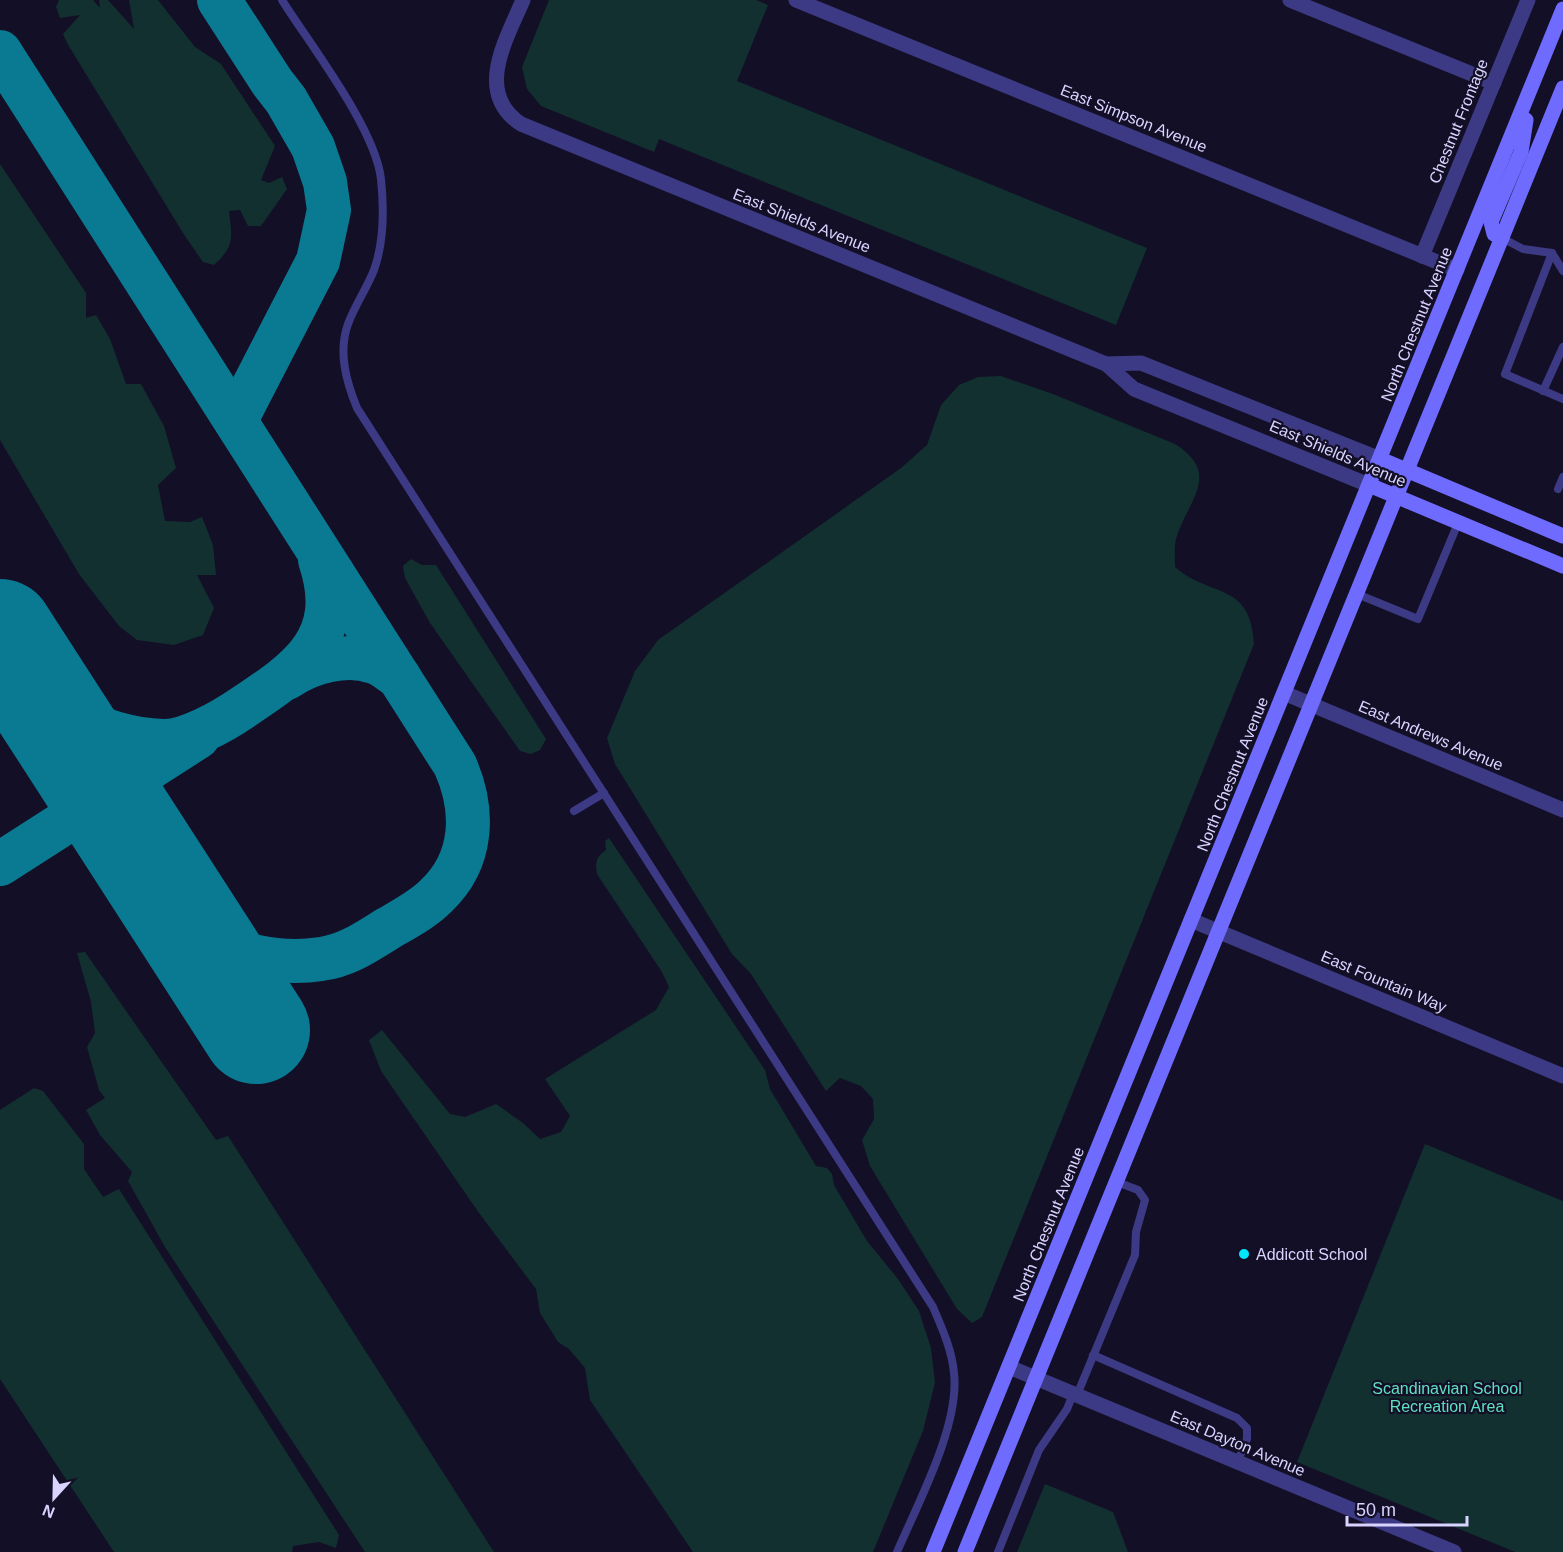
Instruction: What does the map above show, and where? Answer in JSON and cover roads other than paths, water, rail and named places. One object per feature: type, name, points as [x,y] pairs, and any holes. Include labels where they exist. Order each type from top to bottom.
[{"type":"main road","name":"North Chestnut Avenue","points":[[933,1552],[1561,19]]},
{"type":"main road","points":[[965,1552],[1563,88]]},
{"type":"main road","points":[[1502,238],[1494,234],[1491,222],[1521,152],[1531,90]]},
{"type":"main road","name":"East Shields Avenue","points":[[1380,459],[1563,536]]},
{"type":"main road","name":"East Shields Avenue","points":[[1369,485],[1563,566]]},
{"type":"street","name":"East Shields Avenue","points":[[523,0],[502,50],[497,73],[497,95],[508,115],[534,131],[1106,364],[1134,389],[1369,485]]},
{"type":"street","name":"East Simpson Avenue","points":[[796,0],[1457,270]]},
{"type":"street","points":[[1290,0],[1494,83]]},
{"type":"street","name":"Chestnut Frontage","points":[[1422,256],[1528,0]]},
{"type":"street","name":"East Shields Avenue","points":[[1106,364],[1141,363],[1380,459]]},
{"type":"street","name":"East Andrews Avenue","points":[[1284,693],[1563,810]]},
{"type":"street","name":"East Fountain Way","points":[[1191,920],[1563,1076]]},
{"type":"street","name":"East Dayton Avenue","points":[[1009,1367],[1454,1552]]},
{"type":"lane","points":[[282,0],[370,140],[381,177],[383,206],[381,238],[374,269],[348,324],[343,350],[347,383],[357,408],[933,1307],[946,1339],[954,1371],[955,1390],[950,1420],[897,1552]]},
{"type":"lane","points":[[1502,238],[1523,249],[1552,253]]},
{"type":"lane","points":[[1552,253],[1563,271]]},
{"type":"lane","points":[[1552,253],[1505,374],[1563,399]]},
{"type":"lane","points":[[1543,391],[1563,347]]},
{"type":"lane","points":[[1558,489],[1563,477]]},
{"type":"lane","points":[[1357,594],[1418,619],[1458,523]]},
{"type":"lane","points":[[574,811],[604,793]]},
{"type":"lane","points":[[998,1552],[1039,1450],[1075,1394],[1135,1255],[1136,1232],[1145,1200],[1138,1190],[1117,1182]]},
{"type":"lane","points":[[1093,1355],[1237,1418],[1247,1428],[1248,1435],[1237,1463]]},
{"type":"place","name":"Addicott School","points":[[1244,1254]]},
{"type":"park label","name":"Scandinavian School Recreation Area","points":[[1447,1397]]}]
